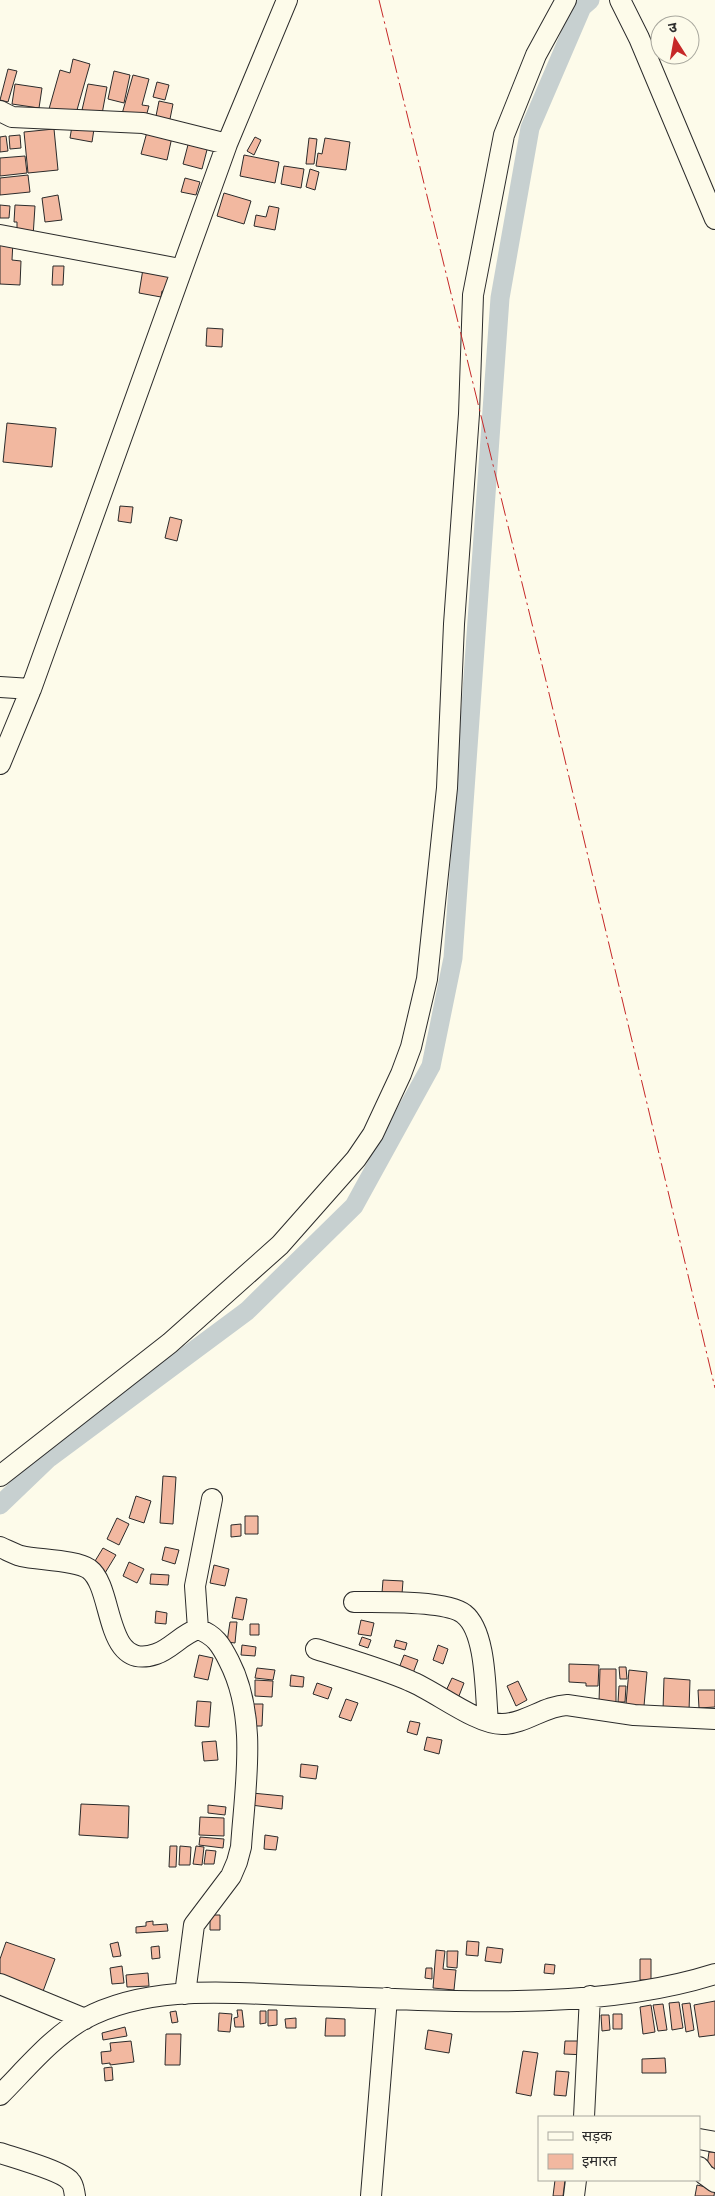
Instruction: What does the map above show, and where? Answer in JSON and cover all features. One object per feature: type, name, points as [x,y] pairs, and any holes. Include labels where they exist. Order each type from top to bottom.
[{"type":"street","points":[[0,764],[31,689],[163,322],[180,269],[227,144],[287,0]]},
{"type":"street","points":[[0,1476],[170,1344],[280,1246],[356,1159],[373,1134],[411,1048],[427,979],[447,788],[473,295],[504,135],[536,55],[566,0]]},
{"type":"street","points":[[620,0],[639,38],[715,219]]},
{"type":"street","points":[[0,111],[12,117],[143,123],[227,144]]},
{"type":"street","points":[[0,235],[180,269]]},
{"type":"street","points":[[0,687],[31,689]]},
{"type":"street","points":[[198,1629],[195,1586],[212,1499]]},
{"type":"street","points":[[0,1547],[20,1556],[89,1569],[97,1581],[115,1633],[123,1648],[133,1655],[157,1654],[190,1632],[198,1629],[209,1633],[218,1641],[236,1675],[243,1694],[247,1738],[241,1847],[231,1876],[194,1925],[185,1994]]},
{"type":"street","points":[[354,1602],[436,1605],[463,1613],[477,1633],[481,1647],[488,1721]]},
{"type":"street","points":[[316,1649],[408,1680],[488,1721],[500,1724],[512,1723],[547,1708],[567,1705],[634,1715],[715,1719]]},
{"type":"street","points":[[0,2095],[58,2038],[85,2019],[141,1998],[198,1993],[508,2001],[642,1991],[691,1982],[715,1974]]},
{"type":"street","points":[[0,1984],[85,2019]]},
{"type":"street","points":[[584,2116],[590,1996]]},
{"type":"street","points":[[371,2196],[388,1998]]},
{"type":"street","points":[[700,2139],[715,2142]]},
{"type":"street","points":[[0,2153],[59,2173],[69,2179],[75,2196]]},
{"type":"street","points":[[700,2168],[715,2182]]},
{"type":"street","points":[[574,2196],[576,2181]]},
{"type":"building","points":[[73,59],[90,64],[75,117],[49,109],[60,70],[70,73]]},
{"type":"building","points":[[8,69],[17,71],[8,102],[0,100]]},
{"type":"building","points":[[114,71],[130,75],[124,103],[108,99]]},
{"type":"building","points":[[133,75],[149,79],[142,105],[149,106],[145,120],[122,114]]},
{"type":"building","points":[[157,82],[169,85],[165,100],[153,97]]},
{"type":"building","points":[[15,84],[42,88],[39,108],[12,104]]},
{"type":"building","points":[[88,84],[107,87],[102,114],[82,110]]},
{"type":"building","points":[[159,101],[173,104],[169,124],[155,121]]},
{"type":"building","points":[[72,126],[94,129],[92,142],[70,138]]},
{"type":"building","points":[[54,129],[58,170],[28,173],[24,132]]},
{"type":"building","points":[[147,132],[172,137],[167,160],[141,154]]},
{"type":"building","points":[[20,135],[21,148],[10,149],[9,136]]},
{"type":"building","points":[[6,136],[8,151],[0,152],[0,137]]},
{"type":"building","points":[[255,137],[261,140],[254,155],[247,151]]},
{"type":"building","points":[[309,138],[317,139],[314,164],[306,164]]},
{"type":"building","points":[[325,138],[350,142],[346,170],[316,166],[318,153],[322,154]]},
{"type":"building","points":[[189,141],[208,146],[202,169],[183,164]]},
{"type":"building","points":[[244,155],[279,162],[275,183],[240,176]]},
{"type":"building","points":[[25,156],[27,173],[0,176],[0,158]]},
{"type":"building","points":[[284,166],[304,169],[301,188],[281,184]]},
{"type":"building","points":[[310,169],[319,172],[315,190],[306,187]]},
{"type":"building","points":[[28,175],[30,192],[0,195],[0,178]]},
{"type":"building","points":[[185,178],[200,182],[196,195],[181,192]]},
{"type":"building","points":[[224,193],[251,201],[244,224],[217,216]]},
{"type":"building","points":[[58,195],[62,220],[45,222],[42,198]]},
{"type":"building","points":[[0,205],[10,206],[9,218],[0,218]]},
{"type":"building","points":[[15,205],[35,206],[33,237],[17,236],[17,222],[14,222]]},
{"type":"building","points":[[269,206],[279,208],[275,230],[254,226],[256,215],[266,217]]},
{"type":"building","points":[[0,240],[13,241],[12,260],[21,261],[20,285],[0,284]]},
{"type":"building","points":[[53,266],[64,266],[63,285],[52,285]]},
{"type":"building","points":[[143,269],[173,275],[170,292],[162,291],[161,297],[139,293]]},
{"type":"building","points":[[207,328],[223,329],[222,347],[206,346]]},
{"type":"building","points":[[7,423],[56,428],[52,467],[3,462]]},
{"type":"building","points":[[120,506],[133,507],[131,523],[118,521]]},
{"type":"building","points":[[170,517],[182,520],[177,541],[165,538]]},
{"type":"building","points":[[163,1476],[176,1477],[173,1524],[160,1523]]},
{"type":"building","points":[[136,1496],[151,1501],[144,1523],[129,1518]]},
{"type":"building","points":[[245,1516],[258,1516],[258,1534],[245,1534]]},
{"type":"building","points":[[117,1518],[129,1524],[119,1545],[107,1539]]},
{"type":"building","points":[[241,1524],[241,1536],[231,1537],[231,1525]]},
{"type":"building","points":[[165,1547],[179,1550],[175,1564],[162,1560]]},
{"type":"building","points":[[103,1548],[116,1555],[105,1573],[92,1566]]},
{"type":"building","points":[[129,1562],[144,1569],[137,1583],[123,1576]]},
{"type":"building","points":[[214,1565],[229,1569],[225,1586],[210,1583]]},
{"type":"building","points":[[151,1574],[169,1575],[168,1585],[150,1584]]},
{"type":"building","points":[[383,1580],[403,1581],[402,1594],[382,1593]]},
{"type":"building","points":[[236,1597],[247,1599],[243,1620],[232,1618]]},
{"type":"building","points":[[156,1611],[167,1613],[166,1624],[155,1623]]},
{"type":"building","points":[[361,1620],[374,1623],[371,1636],[358,1634]]},
{"type":"building","points":[[230,1622],[237,1622],[235,1643],[227,1642]]},
{"type":"building","points":[[250,1624],[259,1624],[259,1635],[250,1635]]},
{"type":"building","points":[[362,1637],[371,1640],[368,1648],[359,1645]]},
{"type":"building","points":[[396,1640],[407,1643],[405,1650],[394,1647]]},
{"type":"building","points":[[242,1645],[256,1647],[255,1656],[241,1655]]},
{"type":"building","points":[[438,1645],[448,1649],[443,1664],[433,1660]]},
{"type":"building","points":[[199,1655],[213,1658],[208,1680],[194,1677]]},
{"type":"building","points":[[404,1655],[418,1660],[413,1673],[399,1668]]},
{"type":"building","points":[[569,1664],[599,1665],[598,1686],[586,1686],[586,1683],[569,1682]]},
{"type":"building","points":[[619,1667],[626,1667],[627,1679],[620,1679]]},
{"type":"building","points":[[257,1668],[275,1670],[273,1680],[255,1678]]},
{"type":"building","points":[[600,1669],[616,1669],[616,1702],[599,1702]]},
{"type":"building","points":[[629,1670],[647,1672],[644,1706],[626,1704]]},
{"type":"building","points":[[291,1675],[304,1677],[303,1687],[290,1686]]},
{"type":"building","points":[[452,1678],[464,1683],[457,1701],[444,1695]]},
{"type":"building","points":[[664,1678],[690,1680],[689,1711],[663,1710]]},
{"type":"building","points":[[255,1680],[273,1681],[272,1697],[255,1696]]},
{"type":"building","points":[[518,1681],[527,1700],[516,1706],[507,1686]]},
{"type":"building","points":[[317,1683],[332,1688],[328,1699],[313,1694]]},
{"type":"building","points":[[619,1686],[626,1686],[625,1702],[618,1702]]},
{"type":"building","points":[[698,1690],[715,1690],[715,1707],[699,1708]]},
{"type":"building","points":[[346,1699],[358,1703],[351,1721],[339,1717]]},
{"type":"building","points":[[197,1701],[211,1702],[209,1727],[195,1726]]},
{"type":"building","points":[[253,1704],[263,1704],[262,1726],[252,1726]]},
{"type":"building","points":[[410,1721],[420,1723],[417,1735],[407,1732]]},
{"type":"building","points":[[427,1737],[442,1740],[439,1754],[424,1750]]},
{"type":"building","points":[[216,1741],[218,1760],[204,1761],[202,1742]]},
{"type":"building","points":[[301,1764],[318,1766],[316,1779],[300,1777]]},
{"type":"building","points":[[252,1793],[283,1796],[282,1809],[251,1805]]},
{"type":"building","points":[[81,1804],[129,1806],[128,1838],[79,1835]]},
{"type":"building","points":[[208,1805],[226,1807],[225,1815],[208,1813]]},
{"type":"building","points":[[200,1817],[224,1818],[224,1836],[199,1835]]},
{"type":"building","points":[[265,1835],[278,1837],[276,1850],[264,1849]]},
{"type":"building","points":[[200,1837],[224,1839],[223,1848],[199,1845]]},
{"type":"building","points":[[170,1846],[177,1846],[176,1867],[169,1867]]},
{"type":"building","points":[[180,1846],[191,1847],[190,1865],[179,1865]]},
{"type":"building","points":[[196,1846],[204,1847],[202,1865],[193,1864]]},
{"type":"building","points":[[206,1850],[216,1851],[214,1864],[204,1864]]},
{"type":"building","points":[[210,1915],[220,1915],[220,1930],[210,1930]]},
{"type":"building","points":[[153,1921],[153,1925],[167,1924],[168,1931],[136,1933],[136,1927],[146,1926],[146,1922]]},
{"type":"building","points":[[467,1941],[479,1942],[478,1956],[466,1955]]},
{"type":"building","points":[[6,1942],[55,1959],[42,1994],[0,1978],[0,1959]]},
{"type":"building","points":[[118,1942],[121,1956],[113,1957],[110,1944]]},
{"type":"building","points":[[159,1946],[160,1958],[152,1959],[151,1947]]},
{"type":"building","points":[[487,1947],[503,1949],[501,1963],[485,1961]]},
{"type":"building","points":[[436,1950],[445,1951],[443,1969],[456,1970],[454,1990],[433,1988]]},
{"type":"building","points":[[447,1951],[458,1951],[457,1968],[447,1967]]},
{"type":"building","points":[[640,1959],[651,1959],[651,1980],[640,1980]]},
{"type":"building","points":[[545,1964],[555,1965],[554,1974],[544,1973]]},
{"type":"building","points":[[122,1966],[124,1983],[112,1984],[110,1968]]},
{"type":"building","points":[[426,1968],[432,1968],[432,1979],[425,1978]]},
{"type":"building","points":[[148,1973],[149,1986],[127,1987],[126,1975]]},
{"type":"building","points":[[715,2001],[715,2035],[699,2037],[694,2005]]},
{"type":"building","points":[[679,2002],[683,2028],[672,2030],[669,2003]]},
{"type":"building","points":[[690,2003],[694,2030],[686,2032],[682,2004]]},
{"type":"building","points":[[663,2004],[667,2030],[658,2031],[653,2005]]},
{"type":"building","points":[[651,2005],[655,2032],[643,2034],[640,2007]]},
{"type":"building","points":[[237,2010],[242,2010],[244,2027],[235,2027],[234,2018],[238,2017]]},
{"type":"building","points":[[268,2010],[277,2010],[277,2025],[268,2026]]},
{"type":"building","points":[[176,2011],[178,2022],[172,2023],[170,2012]]},
{"type":"building","points":[[260,2011],[266,2011],[266,2023],[260,2024]]},
{"type":"building","points":[[219,2013],[232,2014],[230,2032],[218,2031]]},
{"type":"building","points":[[613,2014],[622,2014],[622,2029],[613,2029]]},
{"type":"building","points":[[601,2015],[609,2015],[610,2030],[602,2031]]},
{"type":"building","points":[[296,2018],[296,2028],[286,2028],[285,2019]]},
{"type":"building","points":[[326,2018],[345,2019],[345,2036],[325,2036]]},
{"type":"building","points":[[125,2027],[127,2036],[103,2040],[102,2033]]},
{"type":"building","points":[[428,2030],[452,2034],[449,2053],[425,2049]]},
{"type":"building","points":[[166,2034],[181,2034],[180,2065],[165,2065]]},
{"type":"building","points":[[131,2041],[134,2062],[102,2064],[101,2052],[111,2051],[110,2043]]},
{"type":"building","points":[[565,2041],[578,2041],[587,2055],[564,2054]]},
{"type":"building","points":[[523,2051],[538,2053],[531,2096],[516,2093]]},
{"type":"building","points":[[665,2058],[666,2073],[642,2073],[642,2059]]},
{"type":"building","points":[[112,2067],[113,2080],[105,2081],[104,2068]]},
{"type":"building","points":[[556,2071],[569,2072],[566,2096],[554,2095]]},
{"type":"building","points":[[709,2152],[715,2152],[715,2174],[706,2173]]},
{"type":"building","points":[[555,2181],[565,2181],[563,2196],[553,2196]]},
{"type":"building","points":[[697,2185],[715,2189],[714,2196],[695,2196]]},
{"type":"waterway","points":[[0,1505],[49,1458],[247,1311],[354,1206],[431,1066],[453,958],[500,298],[530,128],[582,7],[590,0]]},
{"type":"power","points":[[379,0],[548,689],[715,1388]]}]
